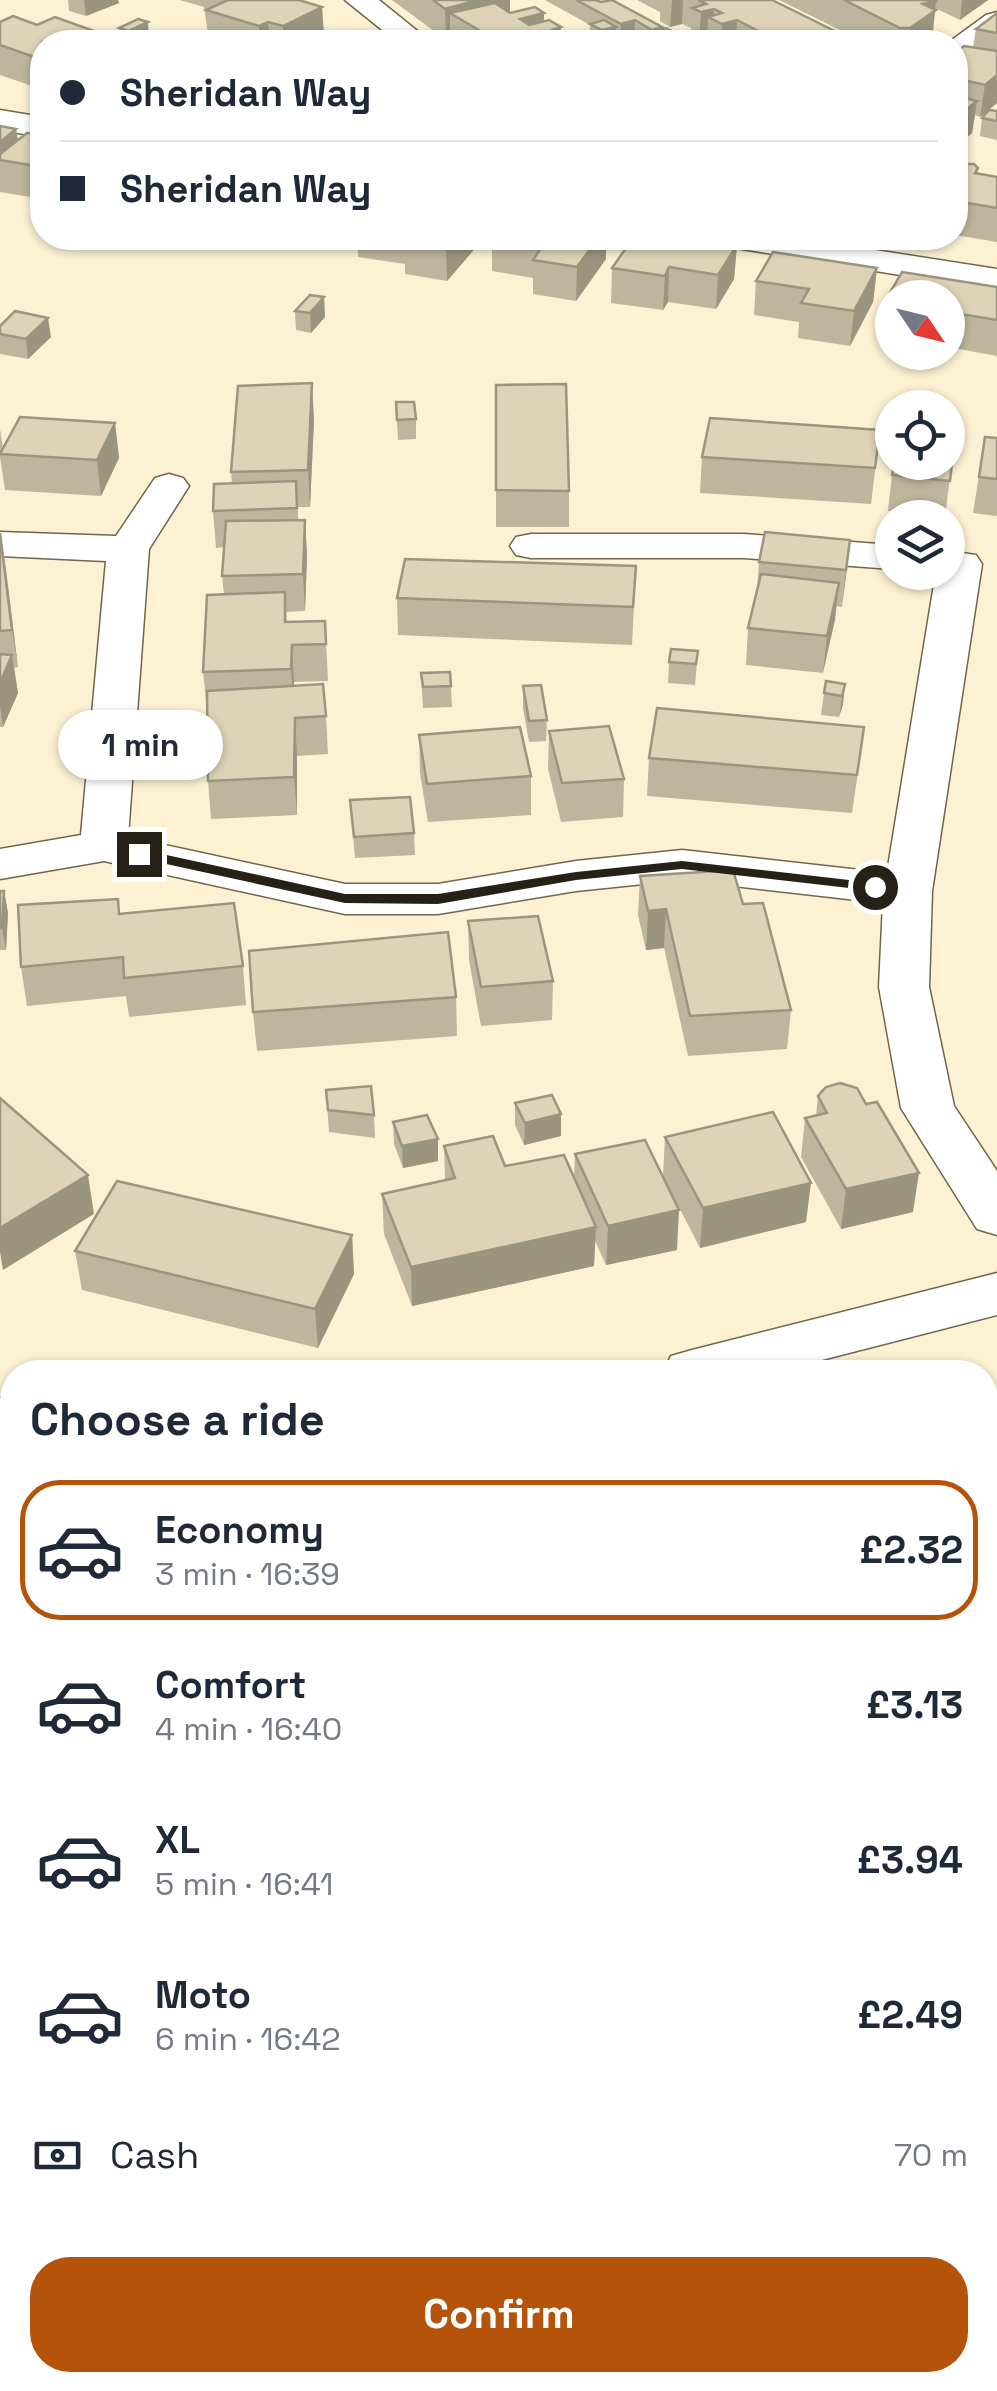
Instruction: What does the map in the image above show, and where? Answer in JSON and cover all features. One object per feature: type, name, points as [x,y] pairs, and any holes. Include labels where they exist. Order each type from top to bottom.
[{"type":"street","points":[[360,0],[400,30]]},
{"type":"street","points":[[968,43],[997,21]]},
{"type":"street","points":[[0,120],[30,125]]},
{"type":"street","points":[[811,250],[997,280]]},
{"type":"street","points":[[104,846],[128,549],[169,486]]},
{"type":"street","points":[[531,546],[667,530],[744,546],[875,556]]},
{"type":"street","points":[[0,544],[128,549]]},
{"type":"street","points":[[969,564],[908,891],[904,987],[928,1108],[997,1215]]},
{"type":"street","points":[[0,864],[104,846],[345,899],[438,899],[576,876],[682,865],[908,891]]},
{"type":"street","points":[[739,1360],[997,1294]]},
{"type":"building","points":[[228,0],[299,0],[322,7],[283,26],[268,22],[259,26],[206,10]]},
{"type":"building","points":[[433,0],[478,0],[445,9]]},
{"type":"building","points":[[576,0],[612,0],[662,27],[652,30],[635,20],[621,24]]},
{"type":"building","points":[[698,0],[772,0],[833,30],[756,30],[737,20],[722,24],[708,17],[722,13],[692,8],[706,4]]},
{"type":"building","points":[[844,0],[935,0],[923,4],[936,10],[910,28],[900,28]]},
{"type":"building","points":[[495,3],[510,13],[535,7],[544,13],[520,19],[529,25],[549,20],[561,27],[479,30],[450,13]]},
{"type":"building","points":[[997,13],[997,33],[976,29]]},
{"type":"building","points":[[13,16],[37,25],[55,17],[91,30],[30,30],[30,56],[0,45],[0,22]]},
{"type":"building","points":[[138,19],[148,22],[131,30],[119,28]]},
{"type":"building","points":[[604,20],[616,27],[602,30],[590,24]]},
{"type":"building","points":[[968,47],[997,51],[997,75],[985,85],[968,81]]},
{"type":"building","points":[[989,110],[997,111],[997,121],[982,118]]},
{"type":"building","points":[[0,126],[16,129],[0,142]]},
{"type":"building","points":[[30,133],[30,165],[0,160],[0,154]]},
{"type":"building","points":[[968,164],[978,168],[975,173],[997,177],[997,208],[968,203]]},
{"type":"building","points":[[540,250],[589,250],[577,267],[533,260]]},
{"type":"building","points":[[625,250],[734,250],[718,275],[669,267],[665,276],[612,268]]},
{"type":"building","points":[[773,252],[877,268],[854,311],[801,303],[809,289],[756,281]]},
{"type":"building","points":[[902,272],[953,280],[897,280]]},
{"type":"building","points":[[965,282],[997,287],[997,320],[965,315]]},
{"type":"building","points":[[310,295],[324,297],[310,313],[295,311]]},
{"type":"building","points":[[15,311],[48,318],[26,339],[0,334],[0,326]]},
{"type":"building","points":[[312,383],[308,470],[231,472],[238,386]]},
{"type":"building","points":[[566,384],[569,491],[496,490],[496,385]]},
{"type":"building","points":[[396,402],[414,402],[416,419],[397,420]]},
{"type":"building","points":[[20,417],[115,423],[97,460],[0,454]]},
{"type":"building","points":[[710,418],[875,430],[875,468],[702,457]]},
{"type":"building","points":[[985,437],[997,438],[997,479],[979,477]]},
{"type":"building","points":[[296,481],[297,508],[213,511],[214,484]]},
{"type":"building","points":[[305,520],[303,574],[222,576],[226,521]]},
{"type":"building","points":[[765,532],[850,540],[846,570],[759,562]]},
{"type":"building","points":[[0,533],[12,630],[0,631]]},
{"type":"building","points":[[405,559],[636,566],[633,607],[397,598]]},
{"type":"building","points":[[761,574],[839,583],[827,636],[748,628]]},
{"type":"building","points":[[285,592],[285,622],[325,621],[326,644],[292,645],[291,669],[203,672],[207,595]]},
{"type":"building","points":[[671,649],[698,651],[696,664],[669,662]]},
{"type":"building","points":[[0,654],[12,655],[0,683]]},
{"type":"building","points":[[450,672],[451,686],[423,687],[421,673]]},
{"type":"building","points":[[826,681],[845,684],[842,696],[824,693]]},
{"type":"building","points":[[323,684],[326,716],[295,718],[294,777],[208,781],[207,691]]},
{"type":"building","points":[[541,685],[547,720],[529,721],[523,686]]},
{"type":"building","points":[[657,708],[864,727],[857,775],[649,758]]},
{"type":"building","points":[[609,726],[624,779],[562,783],[549,731]]},
{"type":"building","points":[[520,727],[531,776],[427,784],[419,735]]},
{"type":"building","points":[[410,797],[414,833],[354,837],[350,800]]},
{"type":"building","points":[[733,870],[743,904],[763,903],[791,1010],[690,1016],[666,909],[648,911],[640,876]]},
{"type":"building","points":[[0,891],[4,891],[2,928],[0,928]]},
{"type":"building","points":[[118,899],[119,914],[234,903],[243,966],[124,978],[123,957],[21,967],[18,905]]},
{"type":"building","points":[[538,916],[553,981],[481,987],[468,921]]},
{"type":"building","points":[[448,932],[456,997],[253,1012],[249,951]]},
{"type":"building","points":[[840,1083],[857,1088],[866,1104],[877,1102],[919,1173],[846,1189],[805,1118],[827,1113],[818,1096],[826,1087]]},
{"type":"building","points":[[371,1086],[374,1115],[328,1110],[326,1090]]},
{"type":"building","points":[[552,1095],[561,1114],[525,1123],[515,1103]]},
{"type":"building","points":[[0,1098],[88,1175],[0,1228]]},
{"type":"building","points":[[773,1112],[811,1183],[703,1208],[665,1137]]},
{"type":"building","points":[[427,1115],[438,1139],[402,1146],[393,1122]]},
{"type":"building","points":[[493,1136],[505,1166],[564,1155],[596,1227],[411,1267],[382,1194],[455,1178],[444,1146]]},
{"type":"building","points":[[645,1140],[679,1210],[608,1226],[575,1154]]},
{"type":"building","points":[[117,1181],[352,1235],[315,1309],[75,1251]]},
{"type":"route","points":[[139,854],[345,899],[438,899],[576,876],[682,865],[875,887]]}]
